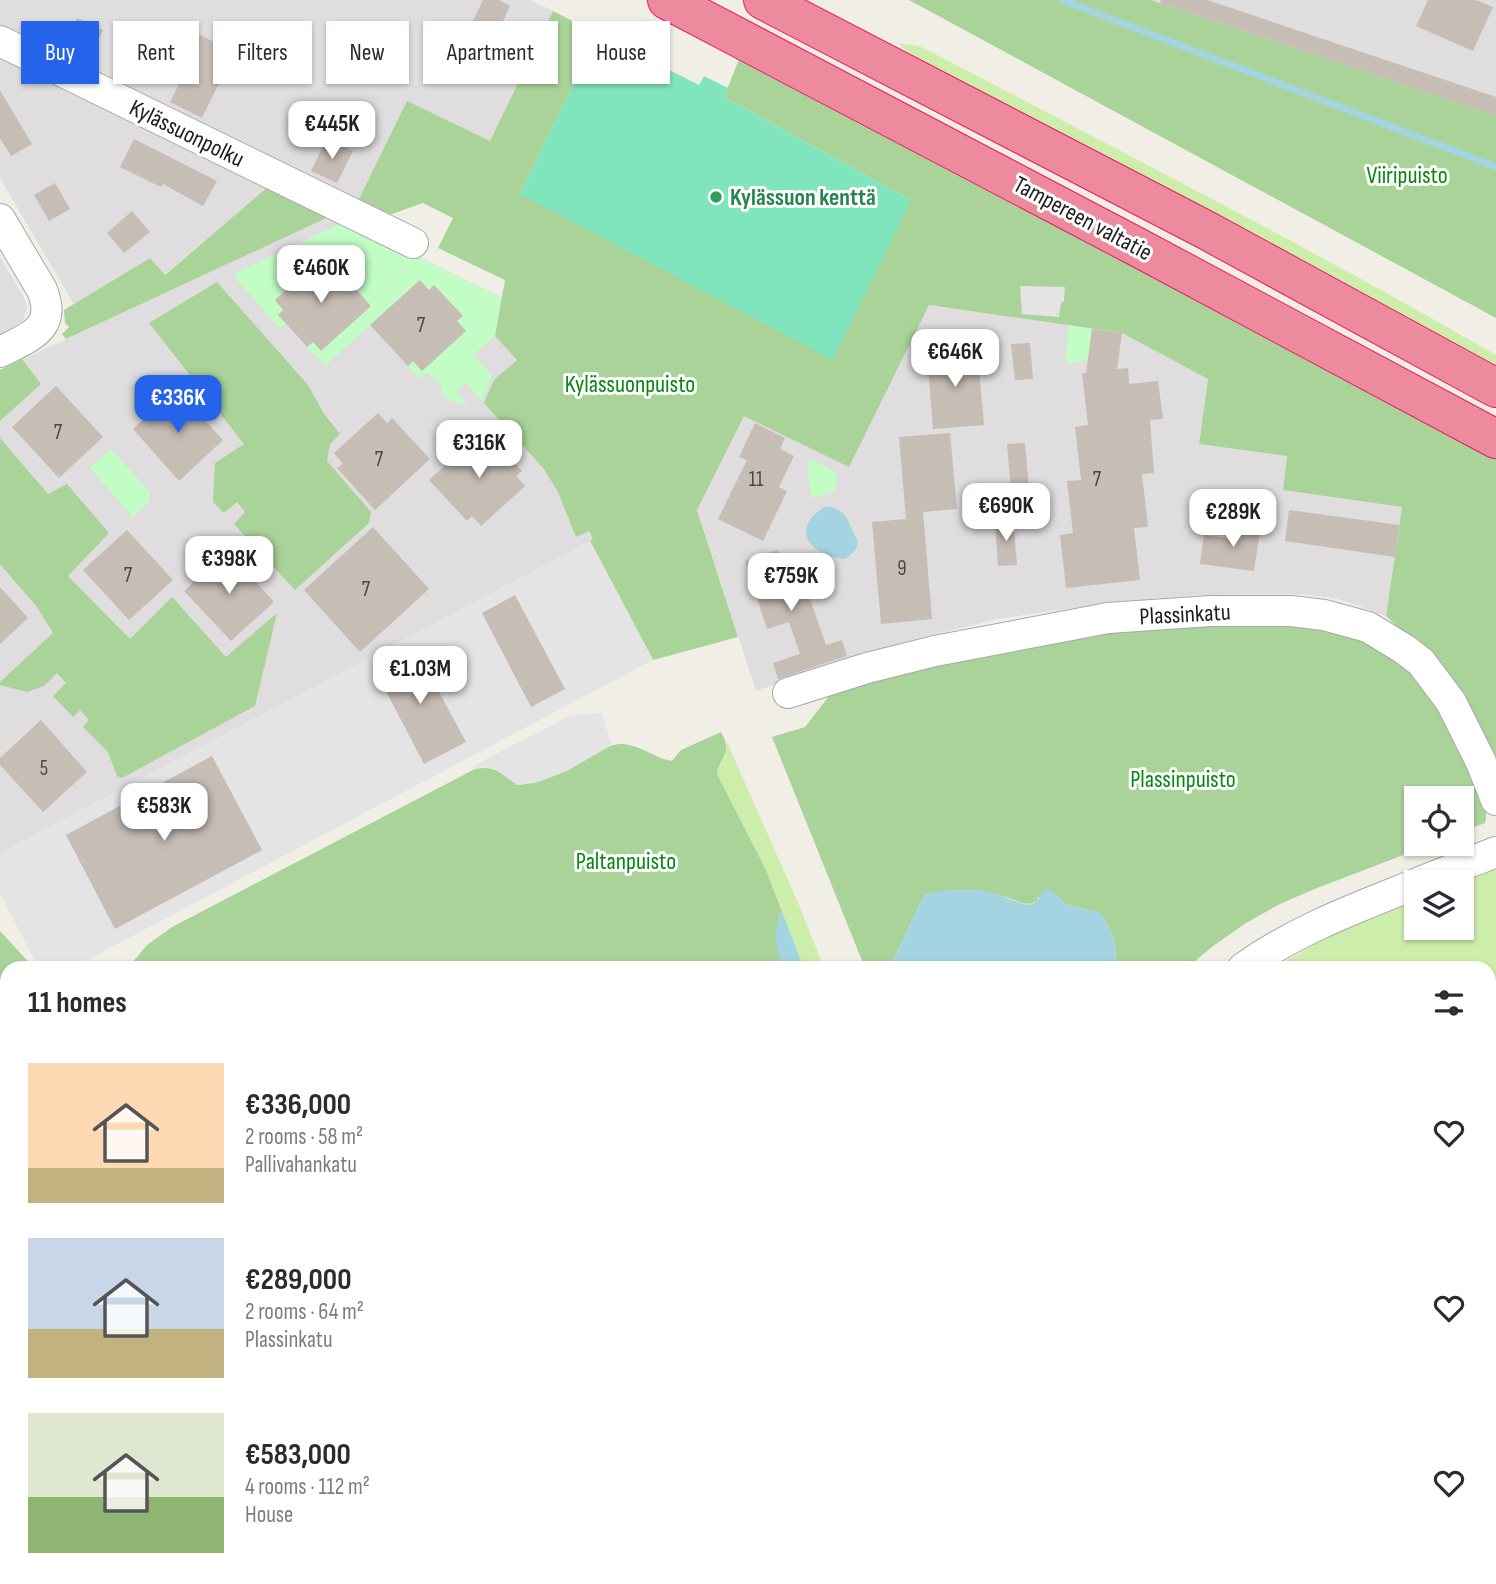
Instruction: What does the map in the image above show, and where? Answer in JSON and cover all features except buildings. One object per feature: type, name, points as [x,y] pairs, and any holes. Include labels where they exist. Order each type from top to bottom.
[{"type":"highway","name":"Tampereen valtatie","points":[[667,0],[1496,439]]},
{"type":"highway","name":"Tampereen valtatie","points":[[763,0],[1194,223],[1496,388]]},
{"type":"street","name":"Kylässuonpolku","points":[[0,41],[412,243]]},
{"type":"street","points":[[0,219],[42,290],[48,312],[37,331],[0,352]]},
{"type":"street","name":"Plassinkatu","points":[[788,694],[867,668],[935,651],[1108,618],[1211,611],[1291,611],[1324,615],[1368,626],[1421,662],[1451,702],[1481,762],[1496,800]]},
{"type":"street","points":[[1451,870],[1496,852]]},
{"type":"street","points":[[1252,961],[1312,926],[1404,889]]},
{"type":"shaded area","points":[[0,0],[530,0],[553,11],[548,21],[423,21],[423,84],[518,84],[490,141],[355,207],[99,82],[99,21],[21,21],[21,44],[0,34]]},
{"type":"shaded area","points":[[1151,0],[1496,0],[1496,116],[1426,93]]},
{"type":"shaded area","points":[[0,52],[21,62],[21,84],[65,84],[270,185],[164,275],[150,258],[74,304],[0,178]]},
{"type":"shaded area","points":[[333,215],[542,317],[611,530],[0,853],[0,370]]},
{"type":"shaded area","points":[[0,257],[27,306],[23,321],[0,335]]},
{"type":"shaded area","points":[[1020,286],[1065,287],[1059,317],[1022,314]]},
{"type":"shaded area","points":[[928,305],[1122,333],[1208,379],[1199,444],[1287,456],[1283,490],[1402,507],[1386,616],[1342,600],[1299,594],[1199,595],[1113,602],[997,619],[916,639],[869,652],[756,691],[697,509],[744,415],[849,467]]},
{"type":"shaded area","points":[[590,541],[653,660],[85,961],[35,961],[0,894],[0,853]]},
{"type":"shaded area","points":[[601,713],[612,745],[567,771],[535,783],[517,785],[495,769],[475,769],[473,766],[571,715]]},
{"type":"green space","name":"Viiripuisto","points":[[909,0],[1151,0],[1496,116],[1496,318]]},
{"type":"green space","name":"Kylässuonpuisto","points":[[553,11],[573,21],[574,84],[520,194],[911,200],[724,97],[742,52],[1496,458],[1496,768],[1458,685],[1386,616],[1402,507],[1283,490],[1287,456],[1199,444],[1208,379],[1122,333],[929,305],[849,467],[744,416],[697,510],[738,637],[653,660],[590,541],[593,539],[589,531],[576,537],[558,492],[544,469],[484,403],[494,380],[517,360],[495,336],[505,280],[438,248],[453,218],[423,203],[389,215],[355,207],[407,101],[490,141],[518,84],[558,84],[558,21],[548,21]]},
{"type":"green space","points":[[898,43],[919,46],[935,54],[1357,277],[1496,355],[1496,373],[917,61]]},
{"type":"green space","name":"Kylässuon kenttä","points":[[670,70],[699,85],[704,76],[728,88],[724,97],[911,200],[833,360],[520,194],[574,84],[670,84]]},
{"type":"green space","points":[[270,185],[333,215],[66,339],[62,334],[69,327],[65,323],[64,310],[150,258],[165,275]]},
{"type":"green space","points":[[346,221],[501,298],[495,336],[473,355],[492,375],[482,401],[465,382],[456,391],[468,405],[449,400],[428,372],[420,379],[408,366],[413,361],[422,371],[466,331],[457,321],[463,316],[434,285],[429,290],[419,280],[376,320],[384,330],[379,335],[370,325],[325,366],[307,347],[313,342],[321,351],[365,311],[319,260],[275,300],[283,310],[286,323],[280,328],[235,278],[238,272]]},
{"type":"green space","points":[[217,282],[308,385],[324,414],[340,434],[330,444],[327,461],[371,512],[369,523],[295,590],[234,524],[245,512],[237,502],[224,513],[213,502],[215,463],[244,444],[149,323]]},
{"type":"green space","points":[[1068,325],[1092,329],[1091,360],[1066,364]]},
{"type":"green space","points":[[22,359],[41,384],[0,421],[0,370]]},
{"type":"green space","points":[[0,438],[48,494],[67,484],[109,533],[68,576],[130,639],[172,597],[226,657],[277,613],[255,706],[122,778],[117,776],[108,752],[83,727],[89,720],[80,710],[73,717],[53,696],[66,683],[57,673],[44,686],[27,692],[0,685],[0,682],[53,633],[37,607],[0,564]]},
{"type":"green space","points":[[111,449],[150,492],[149,502],[133,517],[90,468]]},
{"type":"green space","points":[[809,458],[837,473],[836,491],[812,498],[808,478]]},
{"type":"green space","name":"Plassinpuisto","points":[[1202,621],[1347,629],[1419,671],[1486,804],[1486,818],[1485,823],[1474,827],[1474,786],[1404,786],[1404,855],[1278,905],[1246,923],[1195,961],[1115,961],[1114,939],[1100,913],[1064,904],[1060,899],[1038,897],[1037,901],[1025,904],[996,894],[965,890],[924,895],[893,961],[862,961],[772,737],[805,727],[833,691],[1030,641]]},
{"type":"green space","name":"Paltanpuisto","points":[[721,732],[726,749],[717,774],[766,870],[783,914],[781,913],[782,961],[134,961],[147,945],[172,927],[475,769],[493,769],[517,785],[556,775],[616,744],[635,747],[672,761],[681,750]]},
{"type":"green space","points":[[727,742],[821,961],[801,961],[766,870],[717,774]]},
{"type":"green space","points":[[1496,869],[1496,961],[1286,961],[1331,935],[1404,907],[1404,940],[1474,940],[1474,878]]},
{"type":"green space","points":[[0,931],[28,961],[0,961]]},
{"type":"water","points":[[826,506],[844,515],[858,541],[856,549],[846,559],[823,553],[808,540],[808,524],[814,515]]},
{"type":"water","points":[[1047,889],[1057,894],[1064,904],[1100,913],[1111,932],[1115,961],[893,961],[924,895],[949,890],[973,890],[1032,904]]},
{"type":"water","points":[[779,914],[783,914],[801,961],[780,961],[775,937]]},
{"type":"waterway","points":[[1062,0],[1496,167]]},
{"type":"place","name":"Kylässuon kenttä","points":[[716,197]]}]
